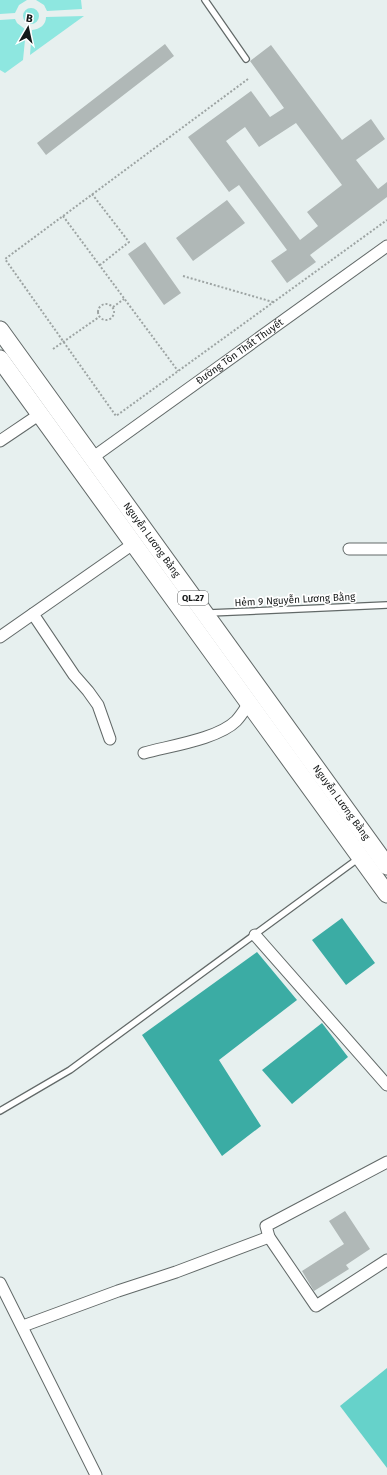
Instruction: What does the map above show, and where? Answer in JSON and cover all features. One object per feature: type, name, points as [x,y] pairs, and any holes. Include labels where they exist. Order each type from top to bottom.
[{"type":"main road","name":"Nguyễn Lương Bằng","points":[[0,330],[40,414],[387,894]]},
{"type":"main road","name":"Nguyễn Lương Bằng","points":[[0,359],[20,373],[92,458],[387,866]]},
{"type":"street","name":"Đường Tôn Thất Thuyết","points":[[92,458],[387,246]]},
{"type":"street","points":[[0,441],[40,414]]},
{"type":"street","points":[[0,637],[133,544]]},
{"type":"street","points":[[348,550],[387,549]]},
{"type":"street","points":[[33,614],[74,675],[98,705],[110,739]]},
{"type":"street","points":[[144,753],[201,738],[224,730],[237,720],[249,704]]},
{"type":"street","points":[[255,934],[387,1084]]},
{"type":"street","points":[[387,1162],[266,1226],[269,1237],[316,1306],[387,1260]]},
{"type":"street","points":[[23,1326],[118,1291],[176,1272],[269,1237]]},
{"type":"street","points":[[0,1283],[23,1326],[96,1475]]},
{"type":"lane","points":[[205,0],[246,59]]},
{"type":"lane","name":"Hẻm 9 Nguyễn Lương Bằng","points":[[204,613],[387,605]]},
{"type":"lane","points":[[0,1111],[70,1070],[360,857]]},
{"type":"path","points":[[248,79],[5,259],[116,416],[387,220]]},
{"type":"path","points":[[92,194],[129,242],[99,265]]},
{"type":"path","points":[[63,216],[178,371]]},
{"type":"path","points":[[183,276],[273,302]]},
{"type":"path","points":[[113,307],[124,299]]},
{"type":"path","points":[[99,317],[98,311],[101,305],[108,304],[113,307]]},
{"type":"path","points":[[99,317],[105,320],[111,319],[114,314],[113,307]]},
{"type":"path","points":[[53,349],[99,317]]},
{"type":"shaded area","points":[[0,0],[27,0],[19,5],[15,13],[0,14]]},
{"type":"shaded area","points":[[36,0],[81,0],[82,9],[47,11],[44,5]]},
{"type":"shaded area","points":[[31,8],[37,10],[39,16],[37,22],[31,24],[25,22],[23,16],[25,10]]},
{"type":"shaded area","points":[[84,16],[30,55],[32,30],[38,29],[42,26],[46,17]]},
{"type":"shaded area","points":[[15,19],[17,23],[26,30],[23,60],[5,73],[0,70],[0,20]]},
{"type":"shaded area","points":[[342,918],[375,963],[346,985],[312,940]]},
{"type":"shaded area","points":[[257,952],[297,1000],[219,1060],[261,1126],[222,1156],[142,1035]]},
{"type":"shaded area","points":[[322,1023],[348,1057],[292,1104],[262,1070]]},
{"type":"shaded area","points":[[387,1368],[387,1468],[340,1406]]},
{"type":"building","points":[[165,44],[174,56],[46,155],[37,143]]},
{"type":"building","points":[[271,45],[342,140],[371,119],[385,139],[356,160],[378,189],[387,182],[387,197],[310,255],[316,262],[287,283],[271,261],[287,250],[239,185],[229,192],[188,137],[251,91],[270,117],[284,108],[250,61]],"holes":[[[296,123],[342,185],[307,212],[318,226],[300,240],[226,141],[245,127],[259,147]]]},
{"type":"building","points":[[227,200],[245,223],[193,261],[176,238]]},
{"type":"building","points":[[145,242],[181,293],[164,305],[128,254]]},
{"type":"building","points":[[345,1211],[370,1249],[346,1265],[349,1269],[314,1291],[302,1271],[344,1244],[329,1221]]}]
